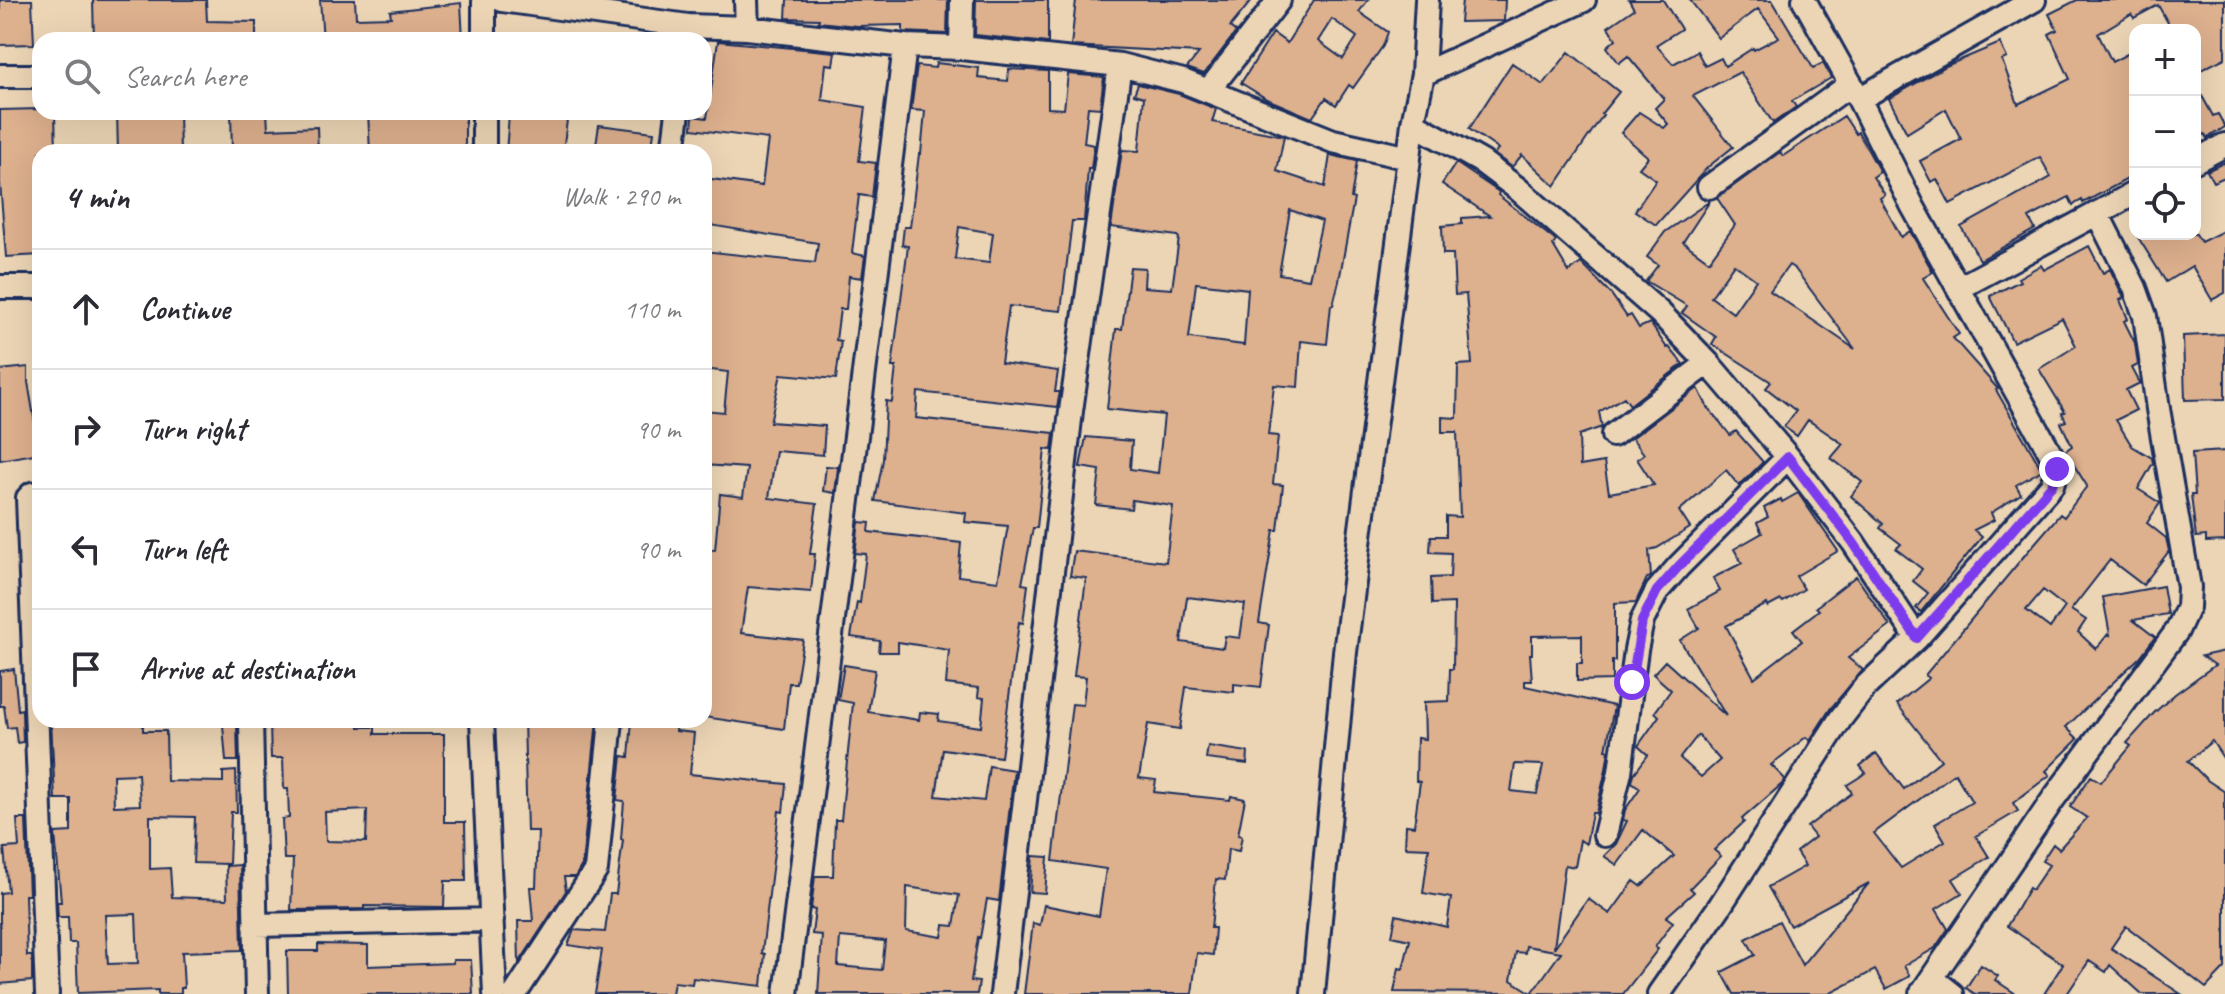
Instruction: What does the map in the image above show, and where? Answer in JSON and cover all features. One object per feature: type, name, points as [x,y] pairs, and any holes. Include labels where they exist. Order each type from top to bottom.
[{"type":"street","points":[[484,0],[484,32]]},
{"type":"street","points":[[502,0],[682,32]]},
{"type":"street","points":[[746,0],[747,28]]},
{"type":"street","points":[[961,48],[962,0]]},
{"type":"street","points":[[1209,90],[1279,0]]},
{"type":"street","points":[[1313,994],[1345,652],[1413,123],[1423,74],[1427,0]]},
{"type":"street","points":[[1423,74],[1584,0]]},
{"type":"street","points":[[1659,994],[1720,906],[1841,718],[1865,687],[1917,638],[2052,485],[2057,469],[1804,0]]},
{"type":"street","points":[[1709,187],[1855,92],[2034,0]]},
{"type":"street","points":[[700,32],[747,28],[1120,65],[1158,73],[1209,90],[1333,141],[1409,158]]},
{"type":"street","points":[[786,994],[905,46]]},
{"type":"street","points":[[1002,994],[1069,427],[1120,65]]},
{"type":"street","points":[[0,76],[32,76]]},
{"type":"street","points":[[484,120],[484,144]]},
{"type":"street","points":[[674,144],[677,120]]},
{"type":"street","points":[[1413,123],[1482,162],[1518,189],[1660,313],[1708,363],[1788,457],[1853,542],[1917,638]]},
{"type":"street","points":[[2201,158],[2225,145]]},
{"type":"street","points":[[1959,288],[2129,196]]},
{"type":"street","points":[[1952,994],[1926,986],[2054,798],[2177,631],[2188,607],[2189,587],[2145,316],[2135,288],[2097,213]]},
{"type":"street","points":[[0,287],[32,287]]},
{"type":"street","points":[[1613,435],[1708,363]]},
{"type":"street","points":[[1605,835],[1620,772],[1642,621],[1657,591],[1679,566],[1788,457]]},
{"type":"street","points":[[32,494],[28,498],[32,602]]},
{"type":"street","points":[[37,728],[47,994]]},
{"type":"street","points":[[251,728],[257,994]]},
{"type":"street","points":[[482,728],[495,994]]},
{"type":"street","points":[[515,994],[596,870],[610,728]]},
{"type":"street","points":[[255,925],[492,920]]},
{"type":"building","points":[[0,0],[32,0],[32,44],[0,45]]},
{"type":"building","points":[[93,0],[206,0],[207,21],[256,22],[256,32],[94,32]]},
{"type":"building","points":[[320,0],[355,0],[356,18],[391,17],[390,11],[461,3],[463,32],[322,32]]},
{"type":"building","points":[[787,0],[948,0],[947,34],[903,32],[903,25],[857,26],[818,22],[819,19],[786,18]]},
{"type":"building","points":[[976,0],[1048,0],[1048,43],[975,35]]},
{"type":"building","points":[[1076,0],[1252,0],[1230,27],[1236,32],[1204,74],[1187,68],[1199,53],[1071,46]]},
{"type":"building","points":[[1314,0],[1368,0],[1359,12],[1388,32],[1383,46],[1353,88],[1349,85],[1336,105],[1326,98],[1312,118],[1267,99],[1241,83],[1273,33],[1287,43]],"holes":[[[1332,19],[1357,37],[1343,59],[1318,41]]]},
{"type":"building","points":[[1462,0],[1505,0],[1504,21],[1460,22]]},
{"type":"building","points":[[1629,0],[1663,0],[1681,29],[1656,45],[1673,64],[1697,51],[1705,66],[1721,58],[1725,66],[1753,48],[1779,37],[1758,9],[1719,38],[1690,0],[1772,0],[1813,68],[1823,63],[1831,78],[1792,101],[1796,107],[1773,123],[1740,72],[1693,96],[1733,147],[1708,167],[1656,225],[1635,211],[1656,180],[1639,168],[1648,157],[1621,133],[1639,112],[1664,128],[1668,124],[1655,108],[1664,99],[1628,56],[1619,63],[1607,47],[1616,39],[1608,27],[1634,9]]},
{"type":"building","points":[[2077,0],[2225,0],[2225,58],[2201,70],[2201,24],[2169,24],[2158,5],[2134,18],[2131,14],[2098,34],[2112,62],[2129,53],[2129,178],[2083,203],[2082,200],[2073,205],[2069,197],[2029,218],[2035,229],[1980,260],[1961,227],[2051,177],[2040,157],[1950,204],[1937,179],[1931,182],[1920,161],[1961,139],[1946,109],[1907,133],[1889,99],[1946,66],[2000,43],[2007,58],[2002,60],[2018,104],[2070,79],[2049,34],[2057,30],[2049,14]]},
{"type":"building","points":[[718,41],[835,52],[833,65],[826,64],[822,100],[866,107],[859,161],[876,163],[872,197],[859,195],[852,253],[865,256],[862,278],[849,276],[846,309],[840,309],[836,340],[841,341],[836,379],[781,374],[770,422],[825,426],[823,455],[776,451],[769,498],[817,504],[810,554],[815,554],[811,592],[748,587],[741,633],[803,640],[796,683],[789,683],[784,729],[712,718],[712,550],[715,550],[720,494],[743,497],[747,468],[712,466],[712,411],[724,412],[728,372],[712,370],[712,252],[815,263],[818,243],[712,225],[712,179],[762,186],[768,139],[692,129],[693,120],[712,120],[712,83]]},
{"type":"building","points":[[1569,52],[1619,92],[1601,114],[1555,186],[1522,155],[1512,167],[1494,154],[1498,149],[1469,129],[1512,63],[1543,85]]},
{"type":"building","points":[[936,63],[979,68],[978,78],[1008,81],[1009,69],[1048,71],[1048,108],[1064,109],[1068,74],[1104,77],[1100,108],[1088,107],[1084,143],[1094,145],[1091,169],[1088,169],[1084,221],[1072,221],[1061,311],[1009,306],[1001,363],[1058,371],[1055,392],[1060,392],[1057,407],[918,392],[916,418],[1054,433],[1052,450],[1045,449],[1037,528],[1033,528],[1022,584],[1028,585],[1023,623],[1019,622],[1001,757],[943,749],[936,796],[984,801],[989,766],[1014,770],[999,901],[987,899],[978,937],[971,981],[979,982],[977,994],[818,994],[822,935],[812,934],[815,910],[811,909],[815,876],[833,876],[835,820],[841,820],[853,703],[838,700],[844,665],[875,670],[868,712],[919,720],[920,712],[939,714],[938,721],[981,727],[984,698],[978,697],[979,688],[946,684],[949,650],[898,642],[898,652],[879,652],[880,641],[851,637],[857,602],[860,603],[866,554],[855,553],[859,522],[870,523],[869,532],[961,543],[958,576],[998,581],[1008,526],[965,522],[966,513],[875,501],[883,460],[886,401],[892,402],[896,367],[892,367],[908,246],[902,245],[904,227],[910,227],[921,154],[925,111],[911,110],[917,66],[935,68]],"holes":[[[959,227],[993,233],[989,263],[955,259]],[[907,887],[959,895],[954,926],[944,925],[942,937],[906,931]],[[840,937],[885,941],[882,970],[838,966]]]},
{"type":"building","points":[[1138,84],[1179,94],[1216,109],[1212,122],[1284,136],[1277,171],[1325,187],[1330,155],[1357,161],[1351,198],[1354,199],[1339,281],[1331,305],[1327,344],[1301,341],[1298,387],[1274,385],[1268,435],[1278,436],[1273,484],[1283,485],[1278,530],[1274,530],[1259,623],[1269,625],[1261,687],[1234,684],[1234,692],[1186,687],[1180,729],[1148,724],[1139,778],[1156,780],[1154,792],[1245,799],[1238,835],[1242,836],[1239,851],[1228,849],[1225,880],[1216,879],[1211,928],[1215,928],[1213,955],[1197,953],[1192,994],[1024,994],[1033,923],[1040,925],[1044,905],[1099,916],[1106,869],[1053,861],[1072,704],[1083,705],[1086,677],[1074,676],[1086,578],[1070,576],[1074,551],[1166,562],[1173,506],[1132,500],[1131,509],[1096,505],[1100,470],[1080,467],[1086,437],[1132,441],[1130,469],[1158,473],[1164,415],[1107,409],[1116,329],[1122,329],[1130,267],[1145,268],[1144,287],[1172,289],[1179,238],[1111,227],[1122,150],[1139,151],[1144,97],[1134,94]],"holes":[[[1290,210],[1322,221],[1309,279],[1279,274]],[[1196,283],[1248,289],[1244,345],[1189,338]],[[1187,597],[1245,604],[1240,638],[1225,636],[1223,648],[1181,642]]]},
{"type":"building","points":[[2201,94],[2213,116],[2218,114],[2225,127],[2207,138],[2205,134],[2201,136]]},
{"type":"building","points":[[32,109],[32,120],[55,120],[56,144],[32,144],[32,255],[6,257],[0,183],[0,110]]},
{"type":"building","points":[[1844,116],[1856,134],[1858,132],[1880,172],[1873,177],[1885,195],[1880,198],[1901,237],[1910,231],[1933,272],[1923,278],[1959,334],[1953,338],[1998,389],[2042,470],[2016,485],[2021,494],[1991,513],[1994,520],[1974,530],[1982,537],[1921,612],[1916,608],[1928,593],[1913,581],[1922,569],[1896,549],[1901,544],[1880,528],[1883,524],[1851,496],[1862,482],[1831,458],[1843,444],[1808,420],[1797,436],[1784,427],[1796,411],[1766,388],[1771,382],[1712,344],[1716,337],[1682,313],[1687,306],[1646,281],[1658,265],[1647,257],[1665,232],[1710,201],[1683,242],[1709,261],[1735,225],[1717,198],[1780,152],[1783,156]],"holes":[[[1734,264],[1756,280],[1733,313],[1711,297]],[[1789,265],[1795,269],[1855,349],[1770,291]]]},
{"type":"building","points":[[117,120],[179,120],[180,144],[118,144]]},
{"type":"building","points":[[231,120],[267,120],[268,129],[317,127],[318,144],[232,144]]},
{"type":"building","points":[[368,120],[465,120],[465,144],[370,144]]},
{"type":"building","points":[[509,120],[567,120],[564,144],[507,144]]},
{"type":"building","points":[[599,125],[654,132],[652,144],[596,144]]},
{"type":"building","points":[[2225,162],[2225,177],[2213,182],[2207,171]]},
{"type":"building","points":[[1456,163],[1499,192],[1498,195],[1556,241],[1553,245],[1569,272],[1581,263],[1611,294],[1627,317],[1631,315],[1639,328],[1650,323],[1667,348],[1683,364],[1630,405],[1624,397],[1599,412],[1602,427],[1579,435],[1580,466],[1604,462],[1609,493],[1654,485],[1637,459],[1644,454],[1632,438],[1698,388],[1707,406],[1730,435],[1736,431],[1763,462],[1739,486],[1726,470],[1679,511],[1690,528],[1649,550],[1651,577],[1647,578],[1636,602],[1615,603],[1612,680],[1577,681],[1577,663],[1582,663],[1582,635],[1532,636],[1532,681],[1525,681],[1525,686],[1614,706],[1606,769],[1596,813],[1592,813],[1586,844],[1580,840],[1575,867],[1565,865],[1554,948],[1588,899],[1610,914],[1634,881],[1641,886],[1674,856],[1643,830],[1617,865],[1604,856],[1616,844],[1627,821],[1623,820],[1625,810],[1640,788],[1632,782],[1648,755],[1638,746],[1659,716],[1655,712],[1671,690],[1653,674],[1665,661],[1726,716],[1680,640],[1699,628],[1688,609],[1720,591],[1713,578],[1742,563],[1734,549],[1762,533],[1757,523],[1768,517],[1764,508],[1798,493],[1838,551],[1796,576],[1804,589],[1783,602],[1781,600],[1768,607],[1767,604],[1726,626],[1754,678],[1802,641],[1793,630],[1819,610],[1816,607],[1856,576],[1890,626],[1848,658],[1863,670],[1830,709],[1810,740],[1806,737],[1771,765],[1785,779],[1782,784],[1742,819],[1744,822],[1714,850],[1721,856],[1690,888],[1694,892],[1666,917],[1673,922],[1655,947],[1658,949],[1623,994],[1394,992],[1410,940],[1392,936],[1396,915],[1447,927],[1451,898],[1423,893],[1429,848],[1405,847],[1406,825],[1414,826],[1420,782],[1416,781],[1417,738],[1425,739],[1424,702],[1449,701],[1454,603],[1432,604],[1431,578],[1450,577],[1451,553],[1430,552],[1431,536],[1446,536],[1446,516],[1460,517],[1457,432],[1442,432],[1442,417],[1457,418],[1458,365],[1472,364],[1466,294],[1455,295],[1453,254],[1443,254],[1442,226],[1462,224],[1462,218],[1490,216],[1442,184]],"holes":[[[1698,735],[1720,760],[1701,777],[1680,758]],[[1515,764],[1543,765],[1537,794],[1511,791]],[[1526,946],[1561,952],[1532,993],[1511,980],[1516,952],[1525,953]]]},
{"type":"building","points":[[2225,230],[2225,293],[2212,300],[2192,266],[2166,282],[2140,240],[2200,240]]},
{"type":"building","points":[[2089,246],[2103,273],[2110,269],[2124,298],[2120,300],[2128,319],[2124,321],[2135,343],[2138,365],[2132,368],[2140,383],[2126,390],[2136,410],[2116,420],[2132,446],[2152,458],[2153,463],[2138,489],[2160,503],[2147,523],[2166,538],[2169,551],[2143,585],[2110,560],[2071,610],[2086,620],[2078,632],[2096,649],[2110,635],[2103,597],[2163,586],[2168,614],[2133,620],[2155,637],[2140,657],[2066,727],[2078,739],[2046,771],[2050,775],[2013,803],[2018,811],[1976,836],[1989,857],[1953,879],[1962,893],[1936,909],[1948,929],[1935,948],[1904,966],[1910,976],[1886,989],[1875,970],[1829,994],[1734,994],[1722,972],[1755,955],[1746,939],[1779,921],[1802,965],[1869,883],[1790,926],[1768,887],[1805,866],[1796,852],[1815,837],[1807,827],[1852,793],[1847,785],[1866,773],[1860,766],[1876,753],[1904,789],[1941,760],[1897,704],[1929,678],[1925,675],[2060,514],[2064,517],[2087,486],[2065,451],[2072,446],[2061,423],[2066,421],[2062,413],[2065,412],[2039,369],[2076,346],[2062,318],[2013,342],[1990,296],[2020,281],[2018,278],[2041,265],[2044,270]],"holes":[[[2043,590],[2065,607],[2050,628],[2026,610]],[[1955,773],[1972,802],[1935,824],[1945,841],[1901,868],[1874,833]]]},
{"type":"building","points":[[2225,334],[2225,399],[2185,400],[2183,336]]},
{"type":"building","points":[[28,367],[32,454],[0,460],[0,370]]},
{"type":"building","points":[[2225,451],[2225,541],[2206,542],[2206,536],[2196,537],[2191,495],[2195,495],[2192,453]]},
{"type":"building","points":[[826,466],[838,467],[835,493],[823,491]]},
{"type":"building","points":[[2225,651],[2225,761],[2212,741],[2188,761],[2225,792],[2225,968],[2206,988],[2126,926],[2111,948],[2181,994],[2142,994],[2110,965],[2106,972],[2089,961],[2067,994],[2044,994],[2063,964],[2007,926],[2029,888],[2032,890],[2049,865],[2042,861],[2053,844],[2059,849],[2087,818],[2070,807],[2091,776],[2101,782],[2131,746],[2127,743],[2154,713],[2215,665],[2202,656]]},
{"type":"building","points":[[14,669],[18,710],[22,709],[23,742],[17,743],[15,727],[7,728],[4,706],[0,706],[0,671]]},
{"type":"building","points":[[51,728],[166,731],[167,781],[223,782],[223,772],[236,771],[237,812],[231,812],[229,864],[193,863],[195,817],[150,816],[150,869],[170,868],[172,897],[227,899],[226,866],[240,865],[242,950],[182,952],[184,988],[181,988],[181,994],[158,994],[158,990],[78,993],[76,943],[69,943],[68,917],[58,917],[57,902],[61,902],[55,833],[71,832],[71,799],[55,799]],"holes":[[[138,774],[140,805],[114,806],[113,775]],[[136,914],[138,963],[108,964],[105,915]]]},
{"type":"building","points":[[223,728],[237,728],[238,761],[226,761]]},
{"type":"building","points":[[270,728],[375,728],[375,734],[444,734],[444,822],[465,822],[466,881],[445,881],[444,907],[364,906],[364,909],[291,910],[293,859],[284,859],[282,819],[289,818],[288,789],[284,789],[283,758],[271,758]],"holes":[[[367,810],[366,842],[326,841],[325,812]]]},
{"type":"building","points":[[524,728],[596,728],[582,865],[575,877],[564,877],[566,891],[519,963],[518,921],[533,921],[530,887],[536,887],[538,831],[527,831]]},
{"type":"building","points":[[631,728],[676,728],[676,731],[694,733],[690,774],[786,784],[783,812],[779,811],[762,953],[765,954],[762,986],[693,978],[692,984],[674,982],[672,994],[595,994],[602,950],[568,945],[574,930],[605,932],[610,894],[616,894],[623,840],[624,801],[617,800],[622,756],[629,757]]},
{"type":"building","points":[[1208,746],[1248,752],[1247,764],[1206,759]]},
{"type":"building","points":[[17,819],[26,819],[29,895],[25,895],[27,956],[32,956],[32,981],[0,984],[0,893],[8,892],[4,848],[19,847]]},
{"type":"building","points":[[1033,856],[1048,857],[1045,893],[1030,892]]},
{"type":"building","points":[[318,944],[368,945],[368,966],[471,960],[473,994],[288,994],[287,951],[318,951]]},
{"type":"building","points":[[1981,965],[1998,976],[1995,980],[2016,994],[1975,994],[1966,988]]},
{"type":"route","points":[[1632,682],[1642,621],[1657,591],[1788,457],[1853,542],[1917,638],[2052,485],[2057,469]]}]
